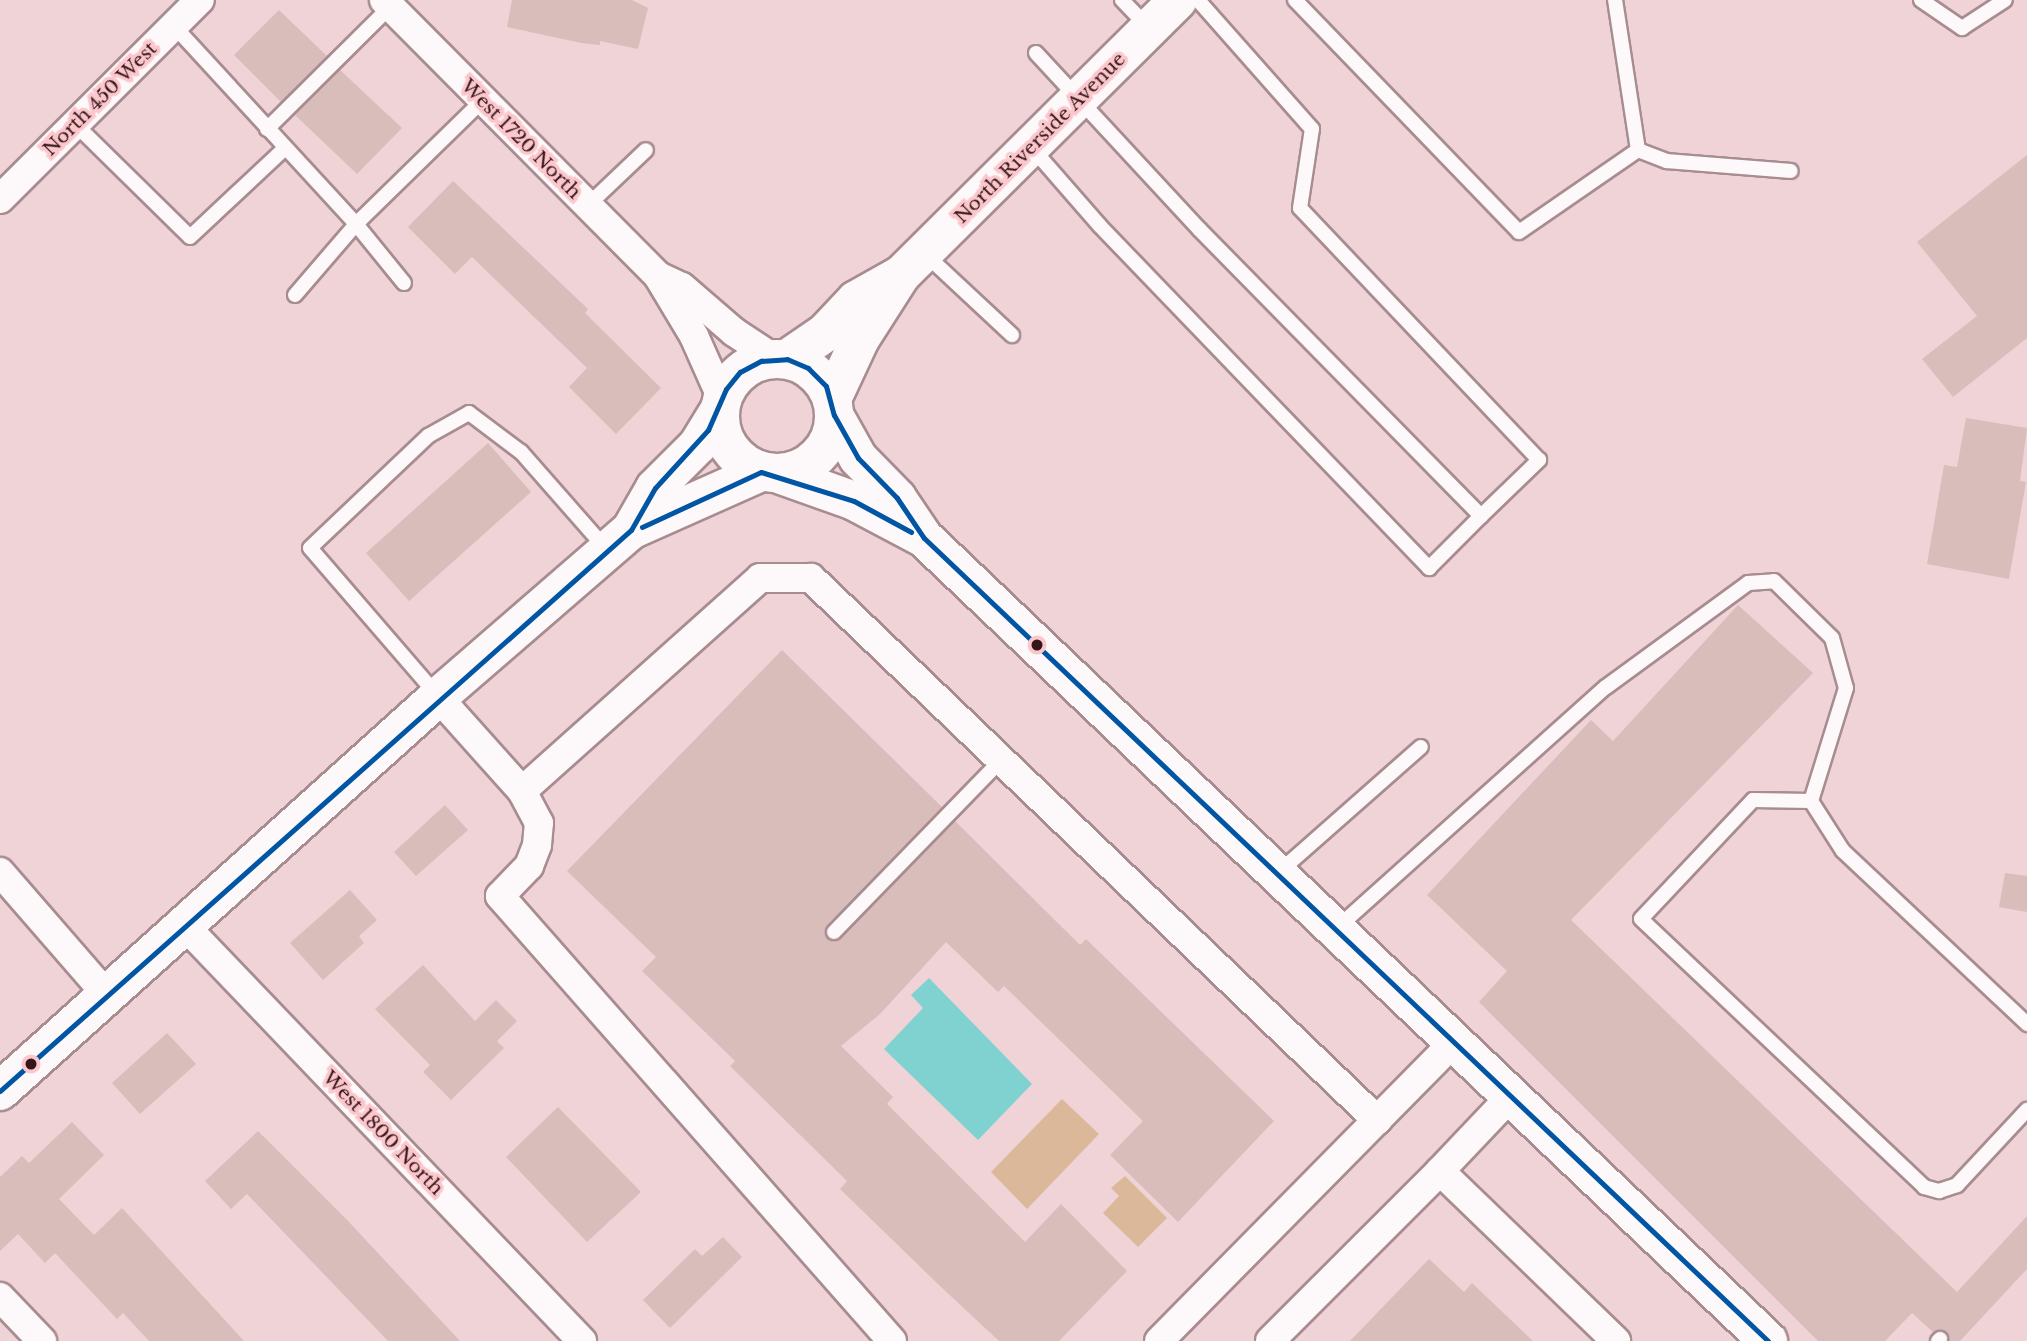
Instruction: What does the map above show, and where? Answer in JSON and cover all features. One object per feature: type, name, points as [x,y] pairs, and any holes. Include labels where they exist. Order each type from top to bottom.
[{"type":"street","name":"North 450 West","points":[[0,199],[200,0]]},
{"type":"street","name":"North Riverside Avenue","points":[[781,359],[825,333],[856,300],[913,264],[1178,0]]},
{"type":"street","name":"West 1720 North","points":[[388,3],[658,276],[694,336],[721,404]]},
{"type":"street","name":"North Riverside Avenue","points":[[833,407],[848,362],[913,264]]},
{"type":"street","name":"West 1720 North","points":[[658,276],[691,293],[734,332],[781,359]]},
{"type":"street","points":[[620,541],[655,488],[698,445],[733,378],[747,366],[781,359],[817,375],[858,458],[897,498],[924,538],[1513,1094],[1768,1341]]},
{"type":"street","points":[[721,404],[721,430],[730,449],[769,472],[854,501],[924,538]]},
{"type":"street","points":[[0,1091],[438,697],[620,541],[769,472],[804,467],[818,456],[830,437],[833,407]]},
{"type":"street","points":[[522,792],[760,578],[811,578],[1377,1119]]},
{"type":"street","points":[[438,697],[522,792],[539,823],[537,845],[529,866],[500,896],[892,1341]]},
{"type":"street","points":[[0,872],[107,995]]},
{"type":"street","name":"West 1800 North","points":[[184,925],[582,1341]]},
{"type":"street","points":[[1159,1341],[1456,1040]]},
{"type":"street","points":[[1270,1341],[1513,1094]]},
{"type":"street","points":[[1440,1171],[1616,1341]]},
{"type":"street","points":[[0,1297],[42,1341]]},
{"type":"lane","points":[[1122,0],[1150,29]]},
{"type":"lane","points":[[1032,148],[1100,226],[1429,568],[1539,460],[1300,208],[1312,129],[1198,0]]},
{"type":"lane","points":[[1295,0],[1519,232],[1638,150]]},
{"type":"lane","points":[[1615,0],[1638,150]]},
{"type":"lane","points":[[1921,0],[1962,28],[2005,0]]},
{"type":"lane","points":[[267,129],[388,3]]},
{"type":"lane","points":[[174,26],[356,224],[404,283]]},
{"type":"lane","points":[[1036,53],[1481,516]]},
{"type":"lane","points":[[295,295],[356,224],[482,100]]},
{"type":"lane","points":[[75,124],[190,237],[285,148]]},
{"type":"lane","points":[[587,206],[646,150]]},
{"type":"lane","points":[[1638,150],[1667,161],[1791,171]]},
{"type":"lane","points":[[913,264],[1012,335]]},
{"type":"lane","points":[[438,697],[310,548],[428,436],[468,413],[521,452],[620,541]]},
{"type":"lane","points":[[1337,928],[1606,687],[1748,583],[1774,582],[1832,638],[1846,688],[1811,801],[1843,851],[2027,1024]]},
{"type":"lane","points":[[1279,872],[1421,747]]},
{"type":"lane","points":[[835,932],[1001,760]]},
{"type":"lane","points":[[1811,801],[1754,800],[1641,919],[1924,1187],[1940,1191],[1957,1185],[2027,1110]]},
{"type":"shaded area","points":[[1062,1099],[1099,1134],[1027,1209],[991,1172]]},
{"type":"shaded area","points":[[1125,1176],[1167,1218],[1138,1247],[1103,1213],[1119,1196],[1111,1188]]},
{"type":"water","points":[[929,978],[1032,1084],[978,1140],[884,1049],[923,1008],[911,995]]},
{"type":"building","points":[[512,0],[632,0],[648,8],[638,49],[600,41],[600,45],[581,43],[507,27]]},
{"type":"building","points":[[279,10],[327,56],[281,102],[234,55]]},
{"type":"building","points":[[340,70],[402,128],[357,174],[295,115]]},
{"type":"building","points":[[2027,155],[2027,338],[1953,397],[1922,359],[1977,316],[1917,242]]},
{"type":"building","points":[[453,181],[588,309],[585,313],[661,388],[616,434],[569,387],[587,368],[472,257],[455,274],[408,227]]},
{"type":"building","points":[[1966,418],[2027,428],[2020,481],[2026,482],[2009,579],[1927,564],[1944,465],[1957,467]]},
{"type":"building","points":[[488,443],[531,492],[409,601],[366,553]]},
{"type":"building","points":[[1738,605],[1813,673],[1571,920],[1957,1292],[2027,1216],[2027,1269],[1960,1341],[1949,1341],[1943,1330],[1933,1332],[1912,1313],[1885,1341],[1818,1341],[1479,1002],[1507,971],[1427,895],[1591,720],[1613,741]]},
{"type":"building","points":[[782,650],[942,807],[827,925],[828,939],[841,939],[955,821],[1080,945],[1086,939],[1274,1121],[1178,1222],[1110,1155],[1143,1121],[1004,986],[998,992],[946,942],[880,1014],[841,1046],[893,1097],[887,1104],[1025,1242],[1061,1204],[1127,1271],[1059,1341],[999,1341],[940,1286],[840,1189],[847,1181],[730,1066],[735,1061],[642,971],[656,957],[567,871]]},
{"type":"building","points":[[445,805],[468,830],[416,876],[394,852]]},
{"type":"building","points":[[2005,873],[2027,876],[2027,912],[1999,907]]},
{"type":"building","points":[[350,890],[377,920],[359,936],[364,943],[323,980],[290,943]]},
{"type":"building","points":[[423,965],[475,1021],[496,1000],[517,1021],[497,1041],[504,1048],[451,1100],[423,1072],[430,1065],[375,1009]]},
{"type":"building","points":[[167,1033],[196,1064],[140,1114],[112,1083]]},
{"type":"building","points":[[558,1107],[641,1192],[587,1242],[506,1157]]},
{"type":"building","points":[[72,1122],[104,1155],[59,1199],[94,1235],[122,1208],[244,1341],[149,1341],[123,1313],[117,1319],[55,1253],[45,1263],[18,1234],[0,1251],[0,1177],[22,1156],[29,1163]]},
{"type":"building","points":[[258,1131],[349,1222],[460,1341],[388,1341],[247,1194],[231,1209],[205,1181]]},
{"type":"building","points":[[723,1237],[742,1257],[670,1328],[643,1300],[695,1249],[702,1256]]},
{"type":"building","points":[[1429,1259],[1464,1292],[1472,1283],[1533,1341],[1350,1341]]},
{"type":"transit line","points":[[0,1091],[631,530],[655,488],[708,430],[726,389],[740,372],[761,361],[787,359],[808,368],[826,386],[834,415],[858,458],[897,498],[924,538],[1768,1341]]},
{"type":"transit line","points":[[642,527],[761,472],[854,501],[911,532]]}]
